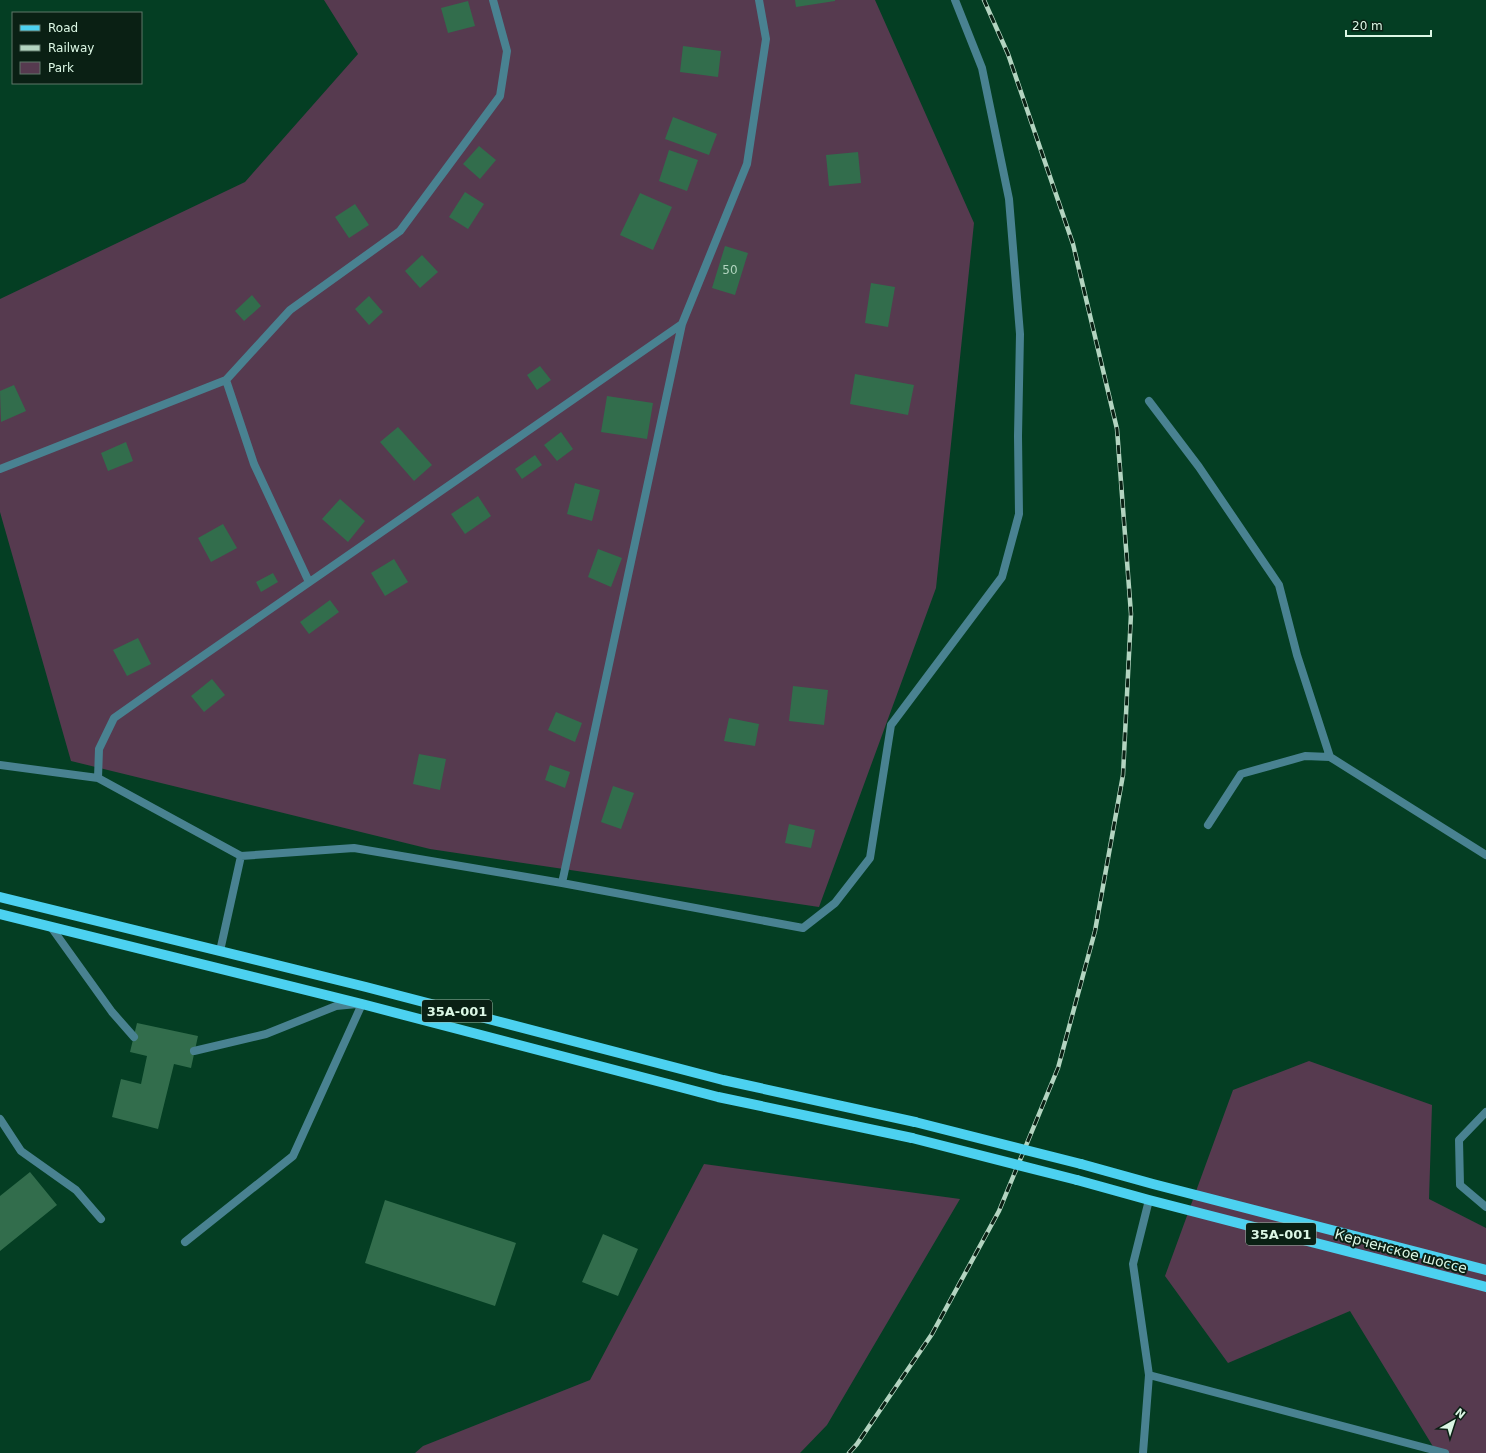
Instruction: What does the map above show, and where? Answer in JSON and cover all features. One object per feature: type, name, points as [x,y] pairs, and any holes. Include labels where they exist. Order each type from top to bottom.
[{"type":"main road","name":"35А-001","points":[[0,897],[220,951]]},
{"type":"main road","name":"35А-001","points":[[0,914],[362,1004]]},
{"type":"main road","points":[[216,968],[220,951]]},
{"type":"main road","name":"Керченское шоссе","points":[[220,951],[374,989],[722,1080],[916,1122],[1486,1270]]},
{"type":"main road","name":"Керченское шоссе","points":[[362,1004],[718,1097],[912,1138],[1486,1288]]},
{"type":"main road","points":[[1149,1200],[1153,1184]]},
{"type":"lane","points":[[0,469],[226,380],[290,310],[400,231],[500,96],[507,51],[493,0]]},
{"type":"lane","points":[[562,882],[682,324],[747,164],[766,39],[759,0]]},
{"type":"lane","points":[[0,765],[98,778],[241,856],[354,848],[562,882],[803,928],[835,903],[870,858],[891,725],[1002,577],[1019,514],[1018,436],[1020,334],[1009,200],[982,68],[955,0]]},
{"type":"lane","points":[[98,778],[99,749],[114,718],[682,324]]},
{"type":"lane","points":[[226,380],[254,464],[310,582]]},
{"type":"lane","points":[[1149,401],[1199,467],[1279,586],[1297,655],[1330,757]]},
{"type":"lane","points":[[1208,825],[1241,774],[1305,756],[1330,757],[1486,855]]},
{"type":"lane","points":[[220,951],[241,856]]},
{"type":"lane","points":[[51,927],[112,1012],[134,1037]]},
{"type":"lane","points":[[186,1242],[293,1156],[362,1004],[336,1006],[266,1034],[194,1051]]},
{"type":"lane","points":[[1486,1112],[1459,1140],[1460,1185],[1486,1207]]},
{"type":"lane","points":[[0,1119],[21,1151],[76,1190],[101,1219]]},
{"type":"lane","points":[[1144,1453],[1149,1375],[1133,1264],[1149,1200]]},
{"type":"lane","points":[[1149,1375],[1445,1453]]},
{"type":"green space","points":[[324,0],[875,0],[974,223],[936,588],[819,907],[430,849],[71,761],[0,512],[0,299],[245,182],[358,54]]},
{"type":"green space","points":[[1309,1061],[1432,1105],[1429,1199],[1486,1228],[1486,1453],[1437,1453],[1350,1311],[1228,1363],[1165,1276],[1233,1090]]},
{"type":"green space","points":[[704,1164],[960,1199],[827,1425],[800,1453],[415,1453],[423,1446],[590,1380]]},
{"type":"building","points":[[795,0],[835,0],[835,1],[796,7]]},
{"type":"building","points":[[468,1],[475,26],[448,33],[441,8]]},
{"type":"building","points":[[683,46],[721,51],[718,77],[680,72]]},
{"type":"building","points":[[673,117],[717,134],[709,155],[665,139]]},
{"type":"building","points":[[479,146],[496,160],[480,179],[463,164]]},
{"type":"building","points":[[669,150],[698,160],[687,191],[659,181]]},
{"type":"building","points":[[858,152],[861,183],[829,186],[826,155]]},
{"type":"building","points":[[465,192],[484,204],[468,229],[449,217]]},
{"type":"building","points":[[640,193],[672,207],[653,250],[620,235]]},
{"type":"building","points":[[355,204],[369,225],[349,238],[335,217]]},
{"type":"building","points":[[725,246],[748,253],[735,295],[712,288]]},
{"type":"building","points":[[422,255],[438,272],[420,288],[405,271]]},
{"type":"building","points":[[871,283],[895,287],[888,327],[865,323]]},
{"type":"building","points":[[252,295],[261,306],[244,321],[235,311]]},
{"type":"building","points":[[369,296],[383,312],[369,325],[355,309]]},
{"type":"building","points":[[540,366],[551,380],[537,390],[527,375]]},
{"type":"building","points":[[855,374],[914,385],[908,415],[850,404]]},
{"type":"building","points":[[14,385],[26,411],[1,422],[0,391]]},
{"type":"building","points":[[607,396],[653,403],[647,439],[601,432]]},
{"type":"building","points":[[398,427],[432,465],[414,481],[380,442]]},
{"type":"building","points":[[561,432],[573,449],[557,461],[544,445]]},
{"type":"building","points":[[126,442],[133,461],[108,471],[101,453]]},
{"type":"building","points":[[535,455],[542,465],[522,479],[515,469]]},
{"type":"building","points":[[575,483],[600,490],[592,521],[567,514]]},
{"type":"building","points":[[478,496],[491,516],[465,534],[451,514]]},
{"type":"building","points":[[340,499],[365,521],[348,542],[322,519]]},
{"type":"building","points":[[223,524],[237,548],[211,562],[198,538]]},
{"type":"building","points":[[598,549],[622,558],[611,587],[588,577]]},
{"type":"building","points":[[394,559],[408,582],[385,596],[371,573]]},
{"type":"building","points":[[273,573],[278,582],[261,592],[256,582]]},
{"type":"building","points":[[330,600],[339,612],[309,634],[300,622]]},
{"type":"building","points":[[138,638],[151,664],[127,676],[113,650]]},
{"type":"building","points":[[212,679],[225,695],[204,712],[191,696]]},
{"type":"building","points":[[793,686],[828,690],[824,725],[789,721]]},
{"type":"building","points":[[556,712],[582,723],[575,742],[548,730]]},
{"type":"building","points":[[729,718],[759,724],[755,746],[724,741]]},
{"type":"building","points":[[419,754],[446,759],[440,790],[413,784]]},
{"type":"building","points":[[550,765],[570,772],[565,788],[545,780]]},
{"type":"building","points":[[613,786],[634,793],[621,829],[601,822]]},
{"type":"building","points":[[789,824],[815,830],[811,848],[785,843]]},
{"type":"building","points":[[137,1023],[198,1036],[191,1068],[174,1064],[158,1129],[112,1117],[121,1079],[141,1084],[147,1056],[130,1052]]},
{"type":"building","points":[[30,1172],[57,1205],[0,1251],[0,1196]]},
{"type":"building","points":[[385,1200],[516,1243],[495,1306],[365,1263]]},
{"type":"building","points":[[603,1234],[638,1249],[618,1296],[582,1282]]},
{"type":"railway","points":[[849,1453],[857,1444],[932,1334],[999,1211],[1058,1068],[1095,931],[1123,775],[1131,614],[1117,429],[1073,244],[1008,54],[984,0]]}]
